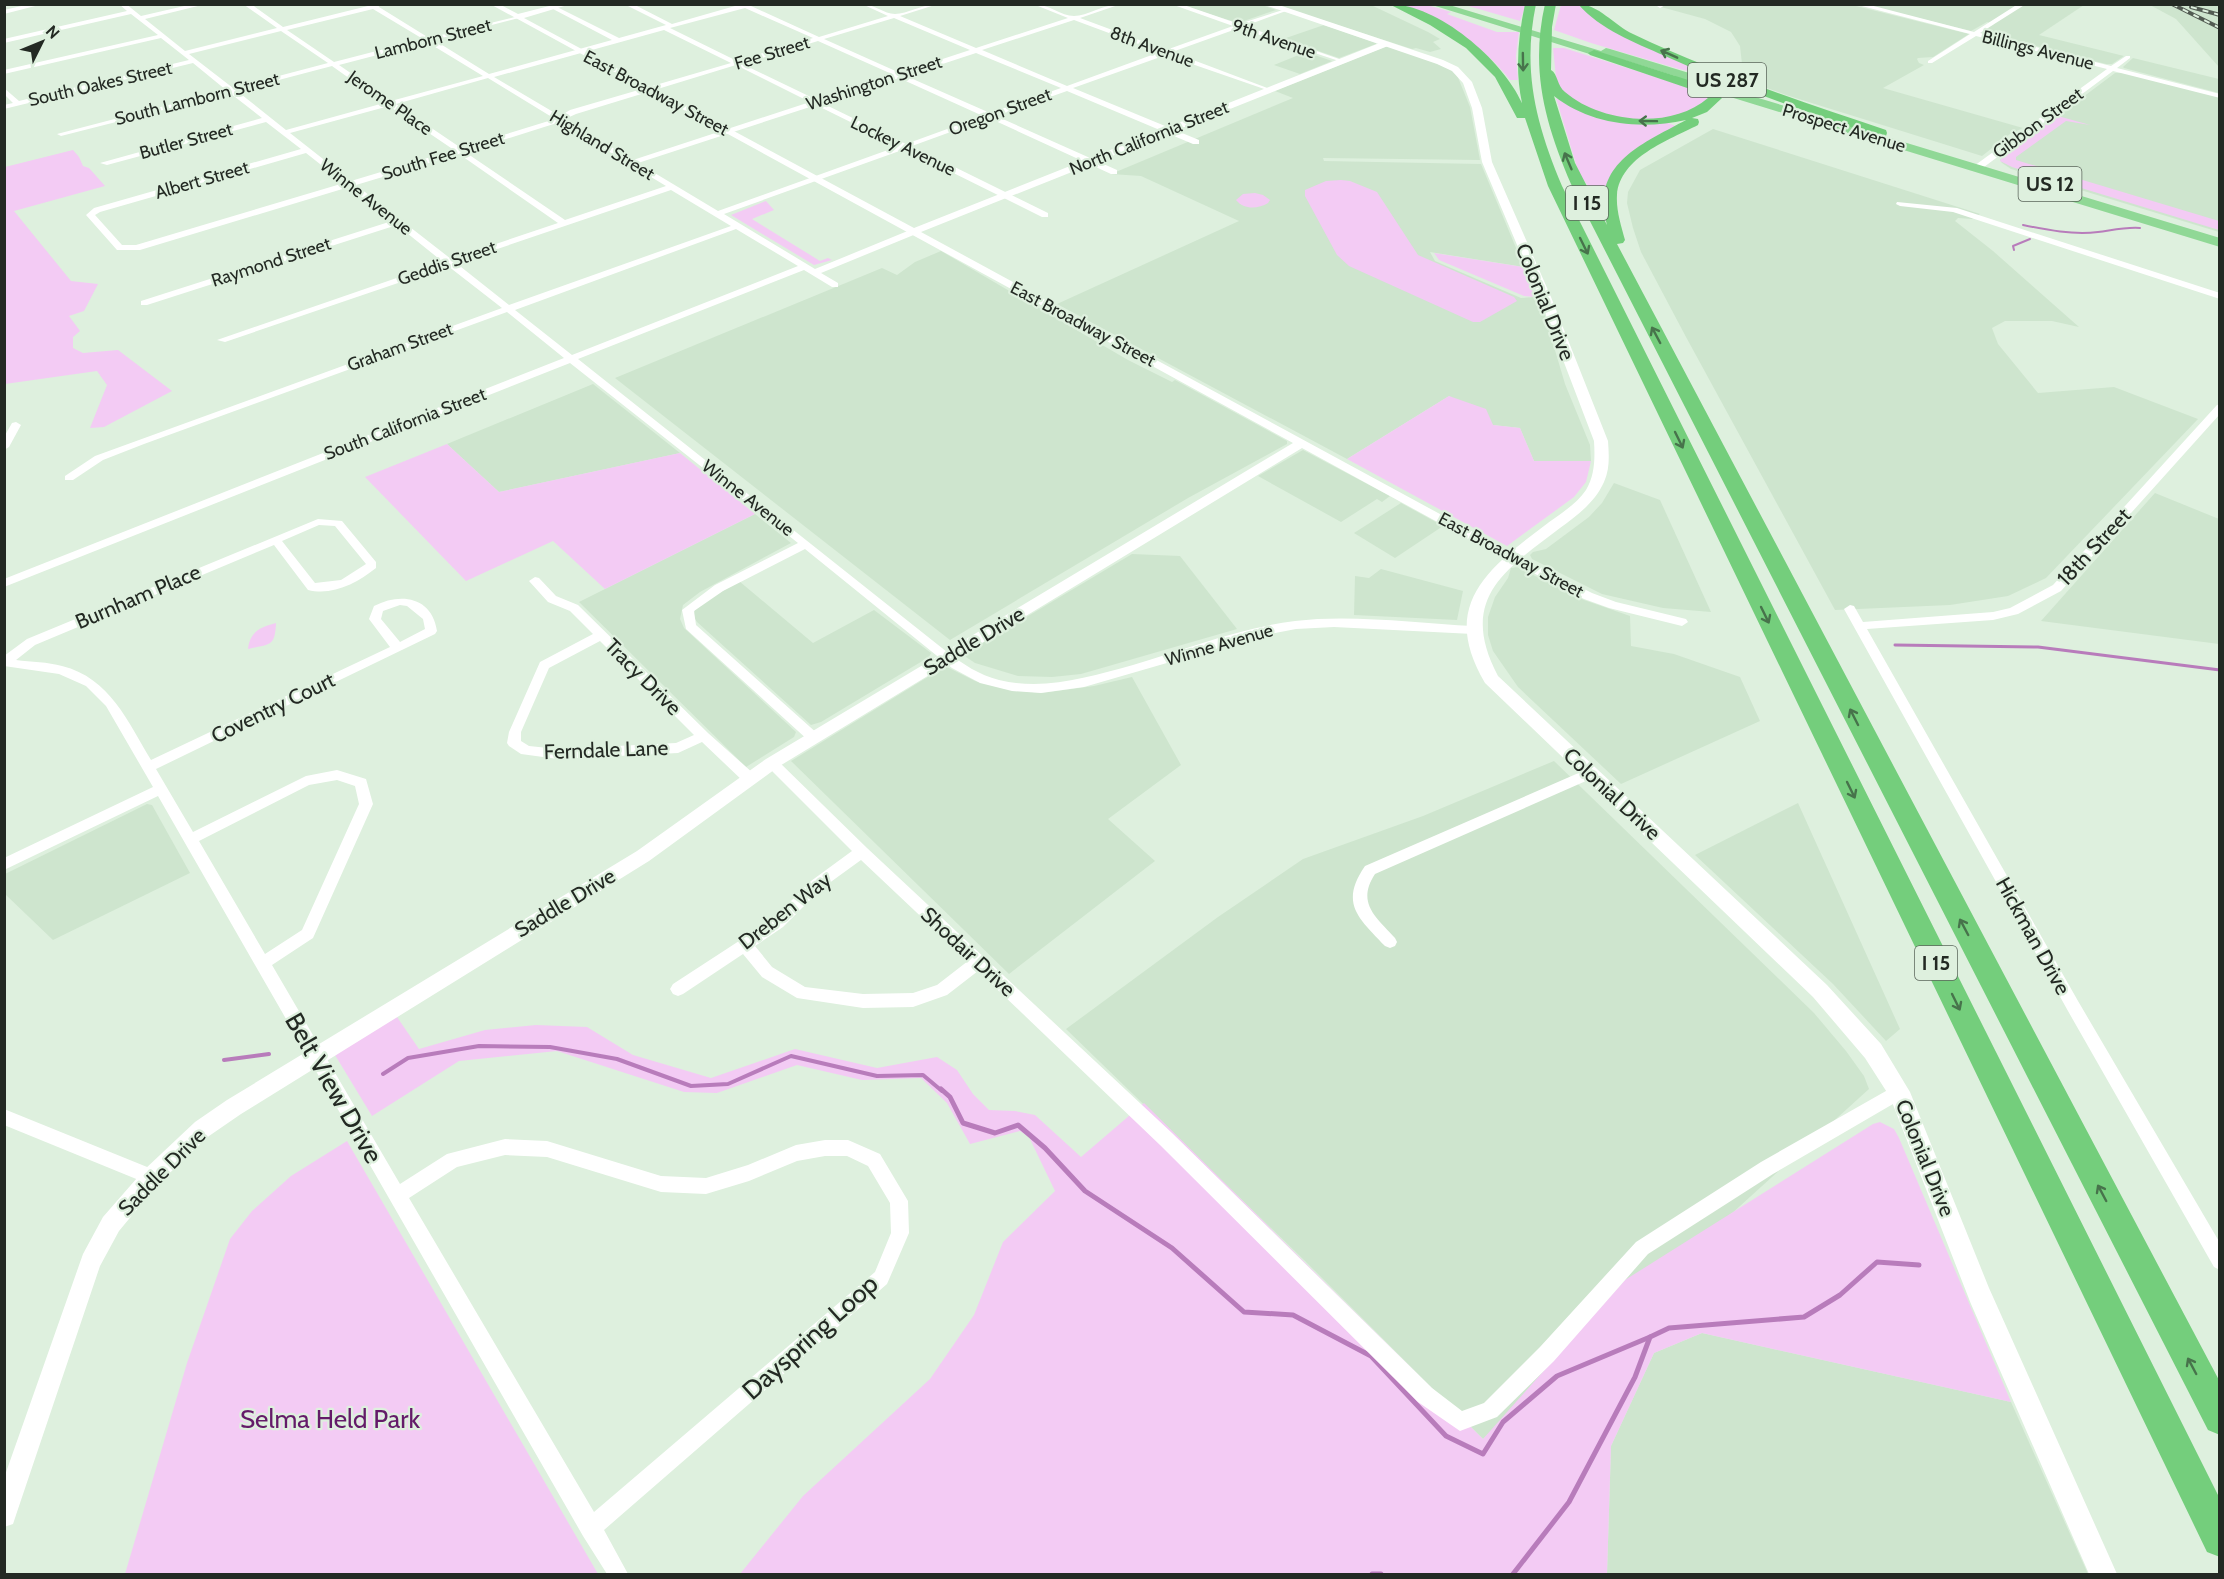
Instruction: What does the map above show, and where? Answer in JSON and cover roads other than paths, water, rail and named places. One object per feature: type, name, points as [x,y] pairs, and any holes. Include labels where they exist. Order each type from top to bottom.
[{"type":"highway","points":[[1394,4],[1443,27]]},
{"type":"highway","points":[[1399,4],[1443,27],[1477,50],[1498,70],[1511,91],[1522,118],[1534,130]]},
{"type":"highway","name":"Prospect Avenue","points":[[1434,4],[2220,236]]},
{"type":"highway","name":"Prospect Avenue","points":[[1450,4],[1504,23]]},
{"type":"highway","name":"I 15","points":[[1531,4],[1525,32],[1523,64],[1527,100],[1534,130],[1560,198],[2220,1539]]},
{"type":"highway","name":"I 15","points":[[1551,4],[1545,30],[1544,54],[1548,98],[1563,149],[1587,202],[2220,1418]]},
{"type":"highway","name":"US 287","points":[[1583,4],[1601,19],[1627,35],[1726,80],[1881,133]]},
{"type":"highway","name":"Prospect Avenue","points":[[1567,42],[1594,53],[1881,133],[2220,243]]},
{"type":"highway","points":[[1544,54],[1551,81],[1558,93],[1580,107],[1608,117],[1640,121],[1670,120],[1690,114],[1716,98],[1706,90],[1594,53]]},
{"type":"highway","points":[[1637,299],[1609,211],[1608,195],[1613,179],[1623,165],[1640,152],[1732,91]]},
{"type":"main road","name":"Colonial Drive","points":[[1266,4],[1449,66],[1467,82],[1477,108],[1487,162],[1545,297],[1601,441],[1602,465],[1597,484],[1573,511],[1512,557],[1485,587],[1476,604],[1473,630],[1479,661],[1491,679],[1820,991],[1873,1051],[1899,1092],[1980,1294],[2103,1575]]},
{"type":"street","points":[[5,11],[40,4]]},
{"type":"street","name":"Winne Avenue","points":[[122,4],[946,657],[972,674],[1013,686],[1037,690],[1084,683],[1259,632],[1296,625],[1334,623],[1473,630]]},
{"type":"street","points":[[4,41],[203,4]]},
{"type":"street","name":"Jerome Place","points":[[246,4],[564,223]]},
{"type":"street","name":"South Oakes Street","points":[[184,53],[385,4]]},
{"type":"street","name":"East Broadway Street","points":[[493,4],[1512,557],[1588,596],[1613,605],[1682,622]]},
{"type":"street","name":"Lamborn Street","points":[[334,64],[568,4]]},
{"type":"street","name":"Lockey Avenue","points":[[627,4],[736,63],[1045,215]]},
{"type":"street","points":[[717,4],[730,10]]},
{"type":"street","points":[[865,4],[1196,142]]},
{"type":"street","name":"Fee Street","points":[[649,89],[935,4]]},
{"type":"street","name":"8th Avenue","points":[[1036,4],[1268,90]]},
{"type":"street","name":"Washington Street","points":[[631,163],[1118,4]]},
{"type":"street","name":"9th Avenue","points":[[1174,4],[1340,62]]},
{"type":"street","name":"Billings Avenue","points":[[1857,4],[2220,96]]},
{"type":"street","points":[[1930,62],[2023,4]]},
{"type":"street","points":[[285,132],[748,5],[1114,172]]},
{"type":"street","name":"Highland Street","points":[[371,6],[836,285]]},
{"type":"street","points":[[555,8],[619,41]]},
{"type":"street","name":"Oregon Street","points":[[717,214],[1284,10]]},
{"type":"street","points":[[4,72],[163,36]]},
{"type":"street","name":"North California Street","points":[[914,232],[1385,44]]},
{"type":"street","name":"Gibbon Street","points":[[1980,166],[2128,57]]},
{"type":"street","name":"South Oakes Street","points":[[4,106],[195,61]]},
{"type":"street","name":"South Lamborn Street","points":[[61,134],[334,64]]},
{"type":"street","name":"South Fee Street","points":[[131,249],[458,151],[649,89]]},
{"type":"street","points":[[4,90],[17,104]]},
{"type":"street","name":"Butler Street","points":[[104,163],[268,119]]},
{"type":"street","name":"Albert Street","points":[[131,249],[120,248],[90,215],[97,210],[307,150]]},
{"type":"street","name":"Geddis Street","points":[[222,340],[671,187]]},
{"type":"street","points":[[1900,204],[1954,210],[2220,296]]},
{"type":"street","name":"Raymond Street","points":[[144,303],[397,222]]},
{"type":"street","name":"Graham Street","points":[[69,478],[99,458],[737,226]]},
{"type":"street","name":"South California Street","points":[[4,583],[571,359],[914,232]]},
{"type":"street","name":"18th Street","points":[[1859,626],[1993,616],[2014,611],[2057,588],[2220,407]]},
{"type":"street","points":[[4,447],[16,425]]},
{"type":"street","name":"Saddle Drive","points":[[4,1515],[91,1262],[111,1224],[151,1177],[202,1129],[316,1055],[643,856],[772,763],[1302,443]]},
{"type":"street","name":"Burnham Place","points":[[5,662],[31,642],[275,539],[318,522],[338,523],[372,565],[357,578],[330,589],[312,587],[275,539]]},
{"type":"street","points":[[806,544],[719,588],[688,610],[690,626],[814,738]]},
{"type":"street","name":"Tracy Drive","points":[[535,581],[552,599],[574,608],[703,736],[749,778]]},
{"type":"street","name":"Coventry Court","points":[[147,768],[398,648],[431,631],[429,618],[408,601],[392,600],[378,609],[375,619],[398,648]]},
{"type":"street","name":"Hickman Drive","points":[[1850,609],[2073,1006],[2220,1261]]},
{"type":"street","name":"Ferndale Lane","points":[[601,635],[544,665],[515,732],[514,743],[526,751],[558,754],[678,748],[703,736]]},
{"type":"street","name":"Belt View Drive","points":[[5,662],[61,670],[90,683],[111,703],[618,1575]]},
{"type":"street","name":"Shodair Drive","points":[[772,763],[862,852],[1166,1139],[1425,1395],[1460,1421],[1490,1410],[1547,1354],[1642,1248],[1767,1168],[1899,1092]]},
{"type":"street","points":[[1390,942],[1365,913],[1357,897],[1361,881],[1370,870],[1590,773]]},
{"type":"street","points":[[189,840],[306,781],[337,775],[361,783],[366,804],[308,934],[261,964]]},
{"type":"street","points":[[4,865],[161,789]]},
{"type":"street","name":"Dreben Way","points":[[678,989],[778,923],[816,885],[862,852]]},
{"type":"street","points":[[745,945],[767,972],[802,993],[863,1001],[913,1000],[942,990],[978,962]]},
{"type":"street","points":[[4,1117],[151,1177]]},
{"type":"street","name":"Dayspring Loop","points":[[397,1196],[453,1160],[505,1147],[547,1149],[661,1184],[706,1186],[749,1173],[796,1153],[825,1148],[848,1148],[874,1160],[899,1201],[900,1233],[881,1278],[590,1529]]},
{"type":"waterway","points":[[2023,225],[2079,233],[2140,228]]},
{"type":"waterway","points":[[2014,250],[2013,246],[2030,239]]},
{"type":"waterway","points":[[1895,645],[2038,647],[2220,670]]},
{"type":"waterway","points":[[383,1074],[408,1058],[479,1046],[550,1047],[617,1059],[691,1086],[728,1084],[791,1056],[877,1076],[923,1075],[942,1091]]},
{"type":"waterway","points":[[224,1060],[269,1054]]},
{"type":"waterway","points":[[941,1089],[950,1097],[963,1123],[995,1133],[1018,1125],[1045,1148],[1085,1191],[1172,1248],[1244,1312],[1293,1315],[1371,1356],[1446,1436],[1483,1454],[1503,1422],[1557,1376],[1650,1337]]},
{"type":"waterway","points":[[1650,1337],[1669,1328],[1804,1317],[1840,1295],[1877,1262],[1919,1265]]},
{"type":"waterway","points":[[1513,1574],[1569,1502],[1635,1377],[1650,1337]]},
{"type":"waterway","points":[[1372,1574],[1381,1574]]},
{"type":"railway","points":[[2172,4],[2220,28]]},
{"type":"railway","points":[[2191,7],[2220,15]]},
{"type":"park label","name":"Selma Held Park","points":[[330,1419]]}]
